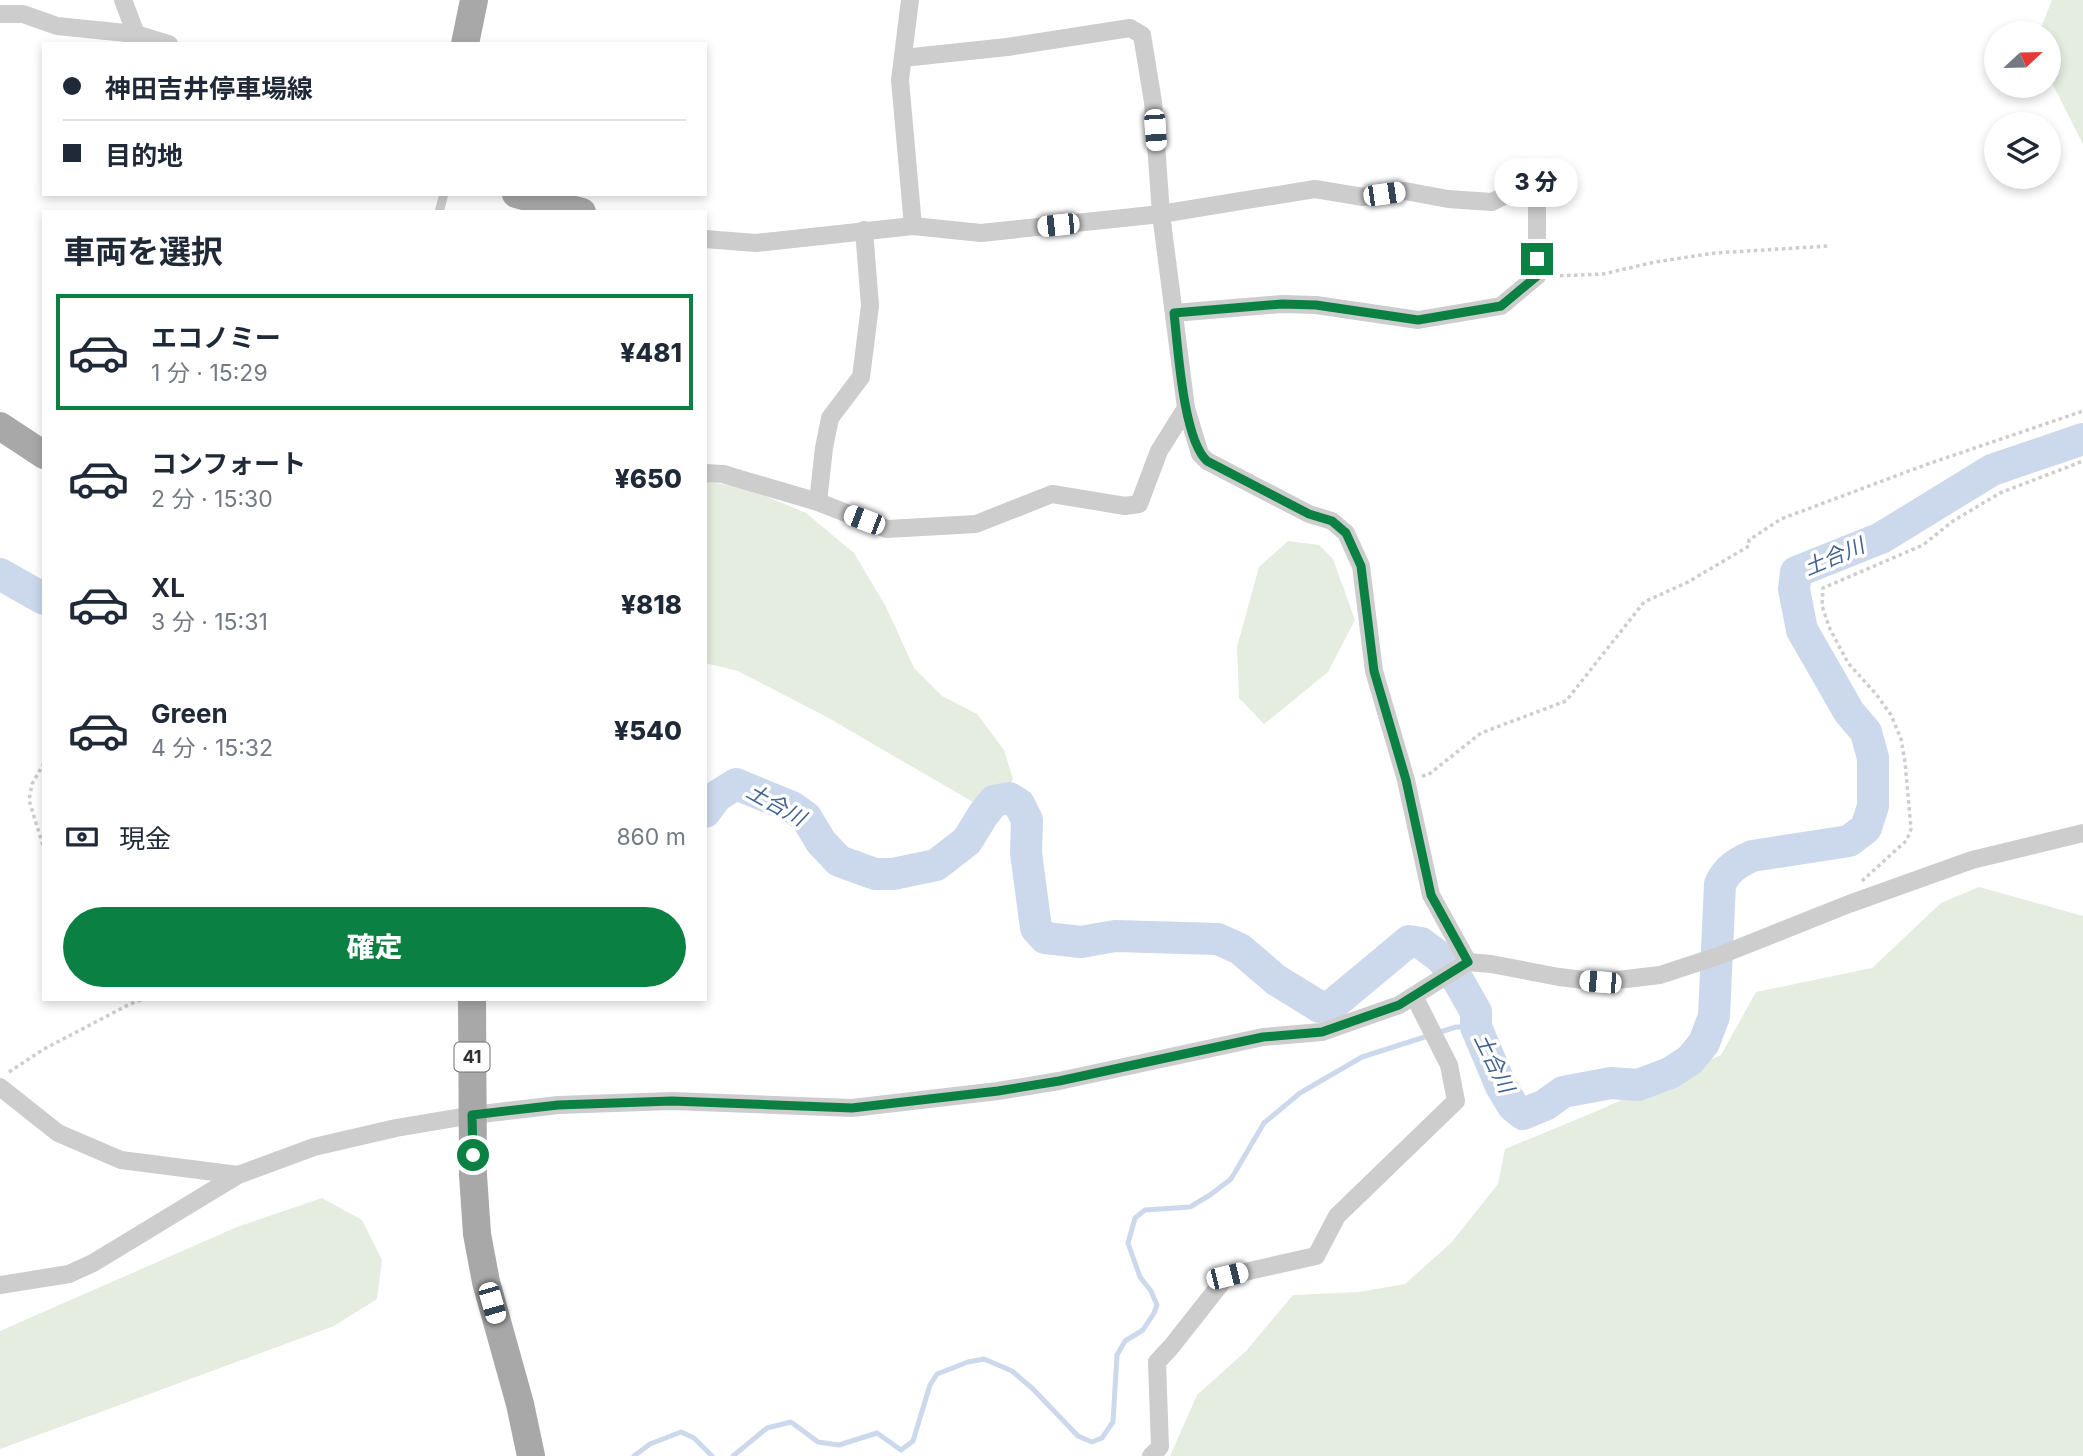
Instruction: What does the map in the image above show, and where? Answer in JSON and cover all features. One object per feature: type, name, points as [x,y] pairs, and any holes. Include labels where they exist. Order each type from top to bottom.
[{"type":"main road","points":[[465,42],[474,0]]},
{"type":"main road","points":[[523,196],[575,210]]},
{"type":"main road","points":[[0,426],[42,454]]},
{"type":"main road","name":"41","points":[[472,1001],[473,1175],[477,1234],[486,1282],[520,1404],[531,1456]]},
{"type":"street","points":[[123,0],[136,33]]},
{"type":"street","points":[[911,0],[901,80],[913,226]]},
{"type":"street","points":[[0,14],[23,14],[57,26],[136,33],[163,42]]},
{"type":"street","points":[[903,58],[1007,47],[1130,29],[1143,35],[1153,103],[1161,214],[1186,408],[1200,454],[1207,461],[1309,514],[1332,521],[1346,533],[1361,566],[1374,671],[1406,780],[1431,895],[1468,962]]},
{"type":"street","points":[[707,239],[756,243],[913,226],[981,233],[1161,214],[1315,189],[1363,197],[1405,191],[1448,200],[1492,202],[1518,190],[1537,193],[1537,276],[1501,306],[1418,320],[1316,305],[1282,304],[1174,313]]},
{"type":"street","points":[[818,502],[830,418],[861,377],[870,306],[864,230]]},
{"type":"street","points":[[707,473],[723,474],[818,502],[887,529],[976,524],[1052,494],[1125,506],[1139,504],[1159,451],[1186,408]]},
{"type":"street","points":[[0,1285],[69,1274],[93,1263],[238,1175],[314,1147],[396,1128],[472,1115],[558,1105],[672,1101],[852,1108],[1059,1081],[1263,1037],[1322,1032],[1399,1005],[1468,962],[1600,982],[1660,975],[1721,955],[1849,904],[1972,860],[2083,833]]},
{"type":"street","points":[[1151,1456],[1160,1447],[1157,1362],[1227,1276],[1316,1255],[1337,1216],[1456,1101],[1449,1065],[1414,996]]},
{"type":"street","points":[[0,1087],[58,1133],[121,1160],[238,1175]]},
{"type":"path","points":[[1537,276],[1603,274],[1655,262],[1715,253],[1829,246]]},
{"type":"path","points":[[1406,780],[1428,775],[1481,733],[1566,701],[1644,602],[1688,582],[1749,546],[1749,540],[1781,519],[1925,465],[2083,411]]},
{"type":"path","points":[[1849,904],[1861,882],[1907,840],[1911,829],[1901,739],[1891,715],[1848,663],[1830,629],[1822,606],[1823,588],[1923,545],[1953,521],[2000,493],[2083,461]]},
{"type":"path","points":[[42,766],[32,784],[29,800],[42,842]]},
{"type":"path","points":[[0,1075],[13,1071],[44,1049],[137,1001]]},
{"type":"shaded area","points":[[2052,0],[2083,0],[2083,144],[2060,98],[2062,98],[2062,21],[2044,21]]},
{"type":"shaded area","points":[[707,481],[749,489],[806,513],[854,553],[886,607],[914,668],[942,696],[977,714],[1004,750],[1013,779],[1001,803],[973,802],[825,716],[738,671],[707,663]]},
{"type":"shaded area","points":[[1288,541],[1319,545],[1333,559],[1355,620],[1328,672],[1264,724],[1239,698],[1237,647],[1259,567]]},
{"type":"shaded area","points":[[1979,887],[2083,916],[2083,1456],[1170,1456],[1197,1395],[1247,1350],[1293,1295],[1359,1292],[1405,1284],[1451,1243],[1498,1184],[1505,1149],[1721,1055],[1756,992],[1872,968],[1941,903]]},
{"type":"shaded area","points":[[322,1198],[362,1220],[382,1260],[377,1299],[334,1326],[0,1449],[0,1331],[237,1227]]},
{"type":"waterway","name":"土合川","points":[[707,809],[717,796],[736,784],[792,807],[806,817],[821,842],[839,861],[875,874],[893,874],[936,865],[967,841],[994,801],[1009,798],[1019,804],[1027,820],[1026,853],[1036,928],[1045,938],[1081,942],[1115,936],[1218,939],[1240,949],[1276,980],[1320,1007],[1331,1006],[1409,941],[1421,943],[1441,958],[1459,982],[1476,1012],[1476,1027],[1501,1086],[1513,1106],[1523,1114],[1545,1105],[1563,1092],[1611,1083],[1638,1085],[1670,1073],[1690,1060],[1704,1043],[1714,1016],[1720,884],[1729,870],[1752,856],[1849,841],[1866,828],[1873,806],[1873,758],[1866,732],[1849,712],[1802,630],[1794,589],[1796,572],[1881,538],[1992,470],[2083,439]]},
{"type":"waterway","name":"土合川","points":[[0,574],[42,598]]},
{"type":"waterway","points":[[733,1456],[767,1428],[791,1422],[818,1442],[839,1445],[877,1433],[901,1450],[913,1441],[930,1385],[937,1374],[984,1359],[1012,1371],[1078,1436],[1092,1442],[1102,1438],[1113,1422],[1117,1355],[1125,1341],[1143,1330],[1157,1305],[1151,1291],[1140,1277],[1128,1243],[1135,1218],[1145,1210],[1190,1207],[1210,1195],[1231,1179],[1264,1123],[1300,1093],[1362,1057],[1456,1027],[1476,1027]]},
{"type":"waterway","points":[[634,1456],[650,1444],[681,1432],[694,1438],[712,1456]]},
{"type":"route","points":[[473,1155],[472,1115],[558,1105],[672,1101],[852,1108],[998,1091],[1059,1081],[1263,1037],[1322,1032],[1399,1005],[1468,962],[1431,895],[1406,780],[1374,671],[1361,566],[1346,533],[1332,521],[1309,514],[1207,461],[1200,454],[1186,408],[1174,313],[1282,304],[1316,305],[1418,320],[1501,306],[1537,276],[1537,259]]}]
